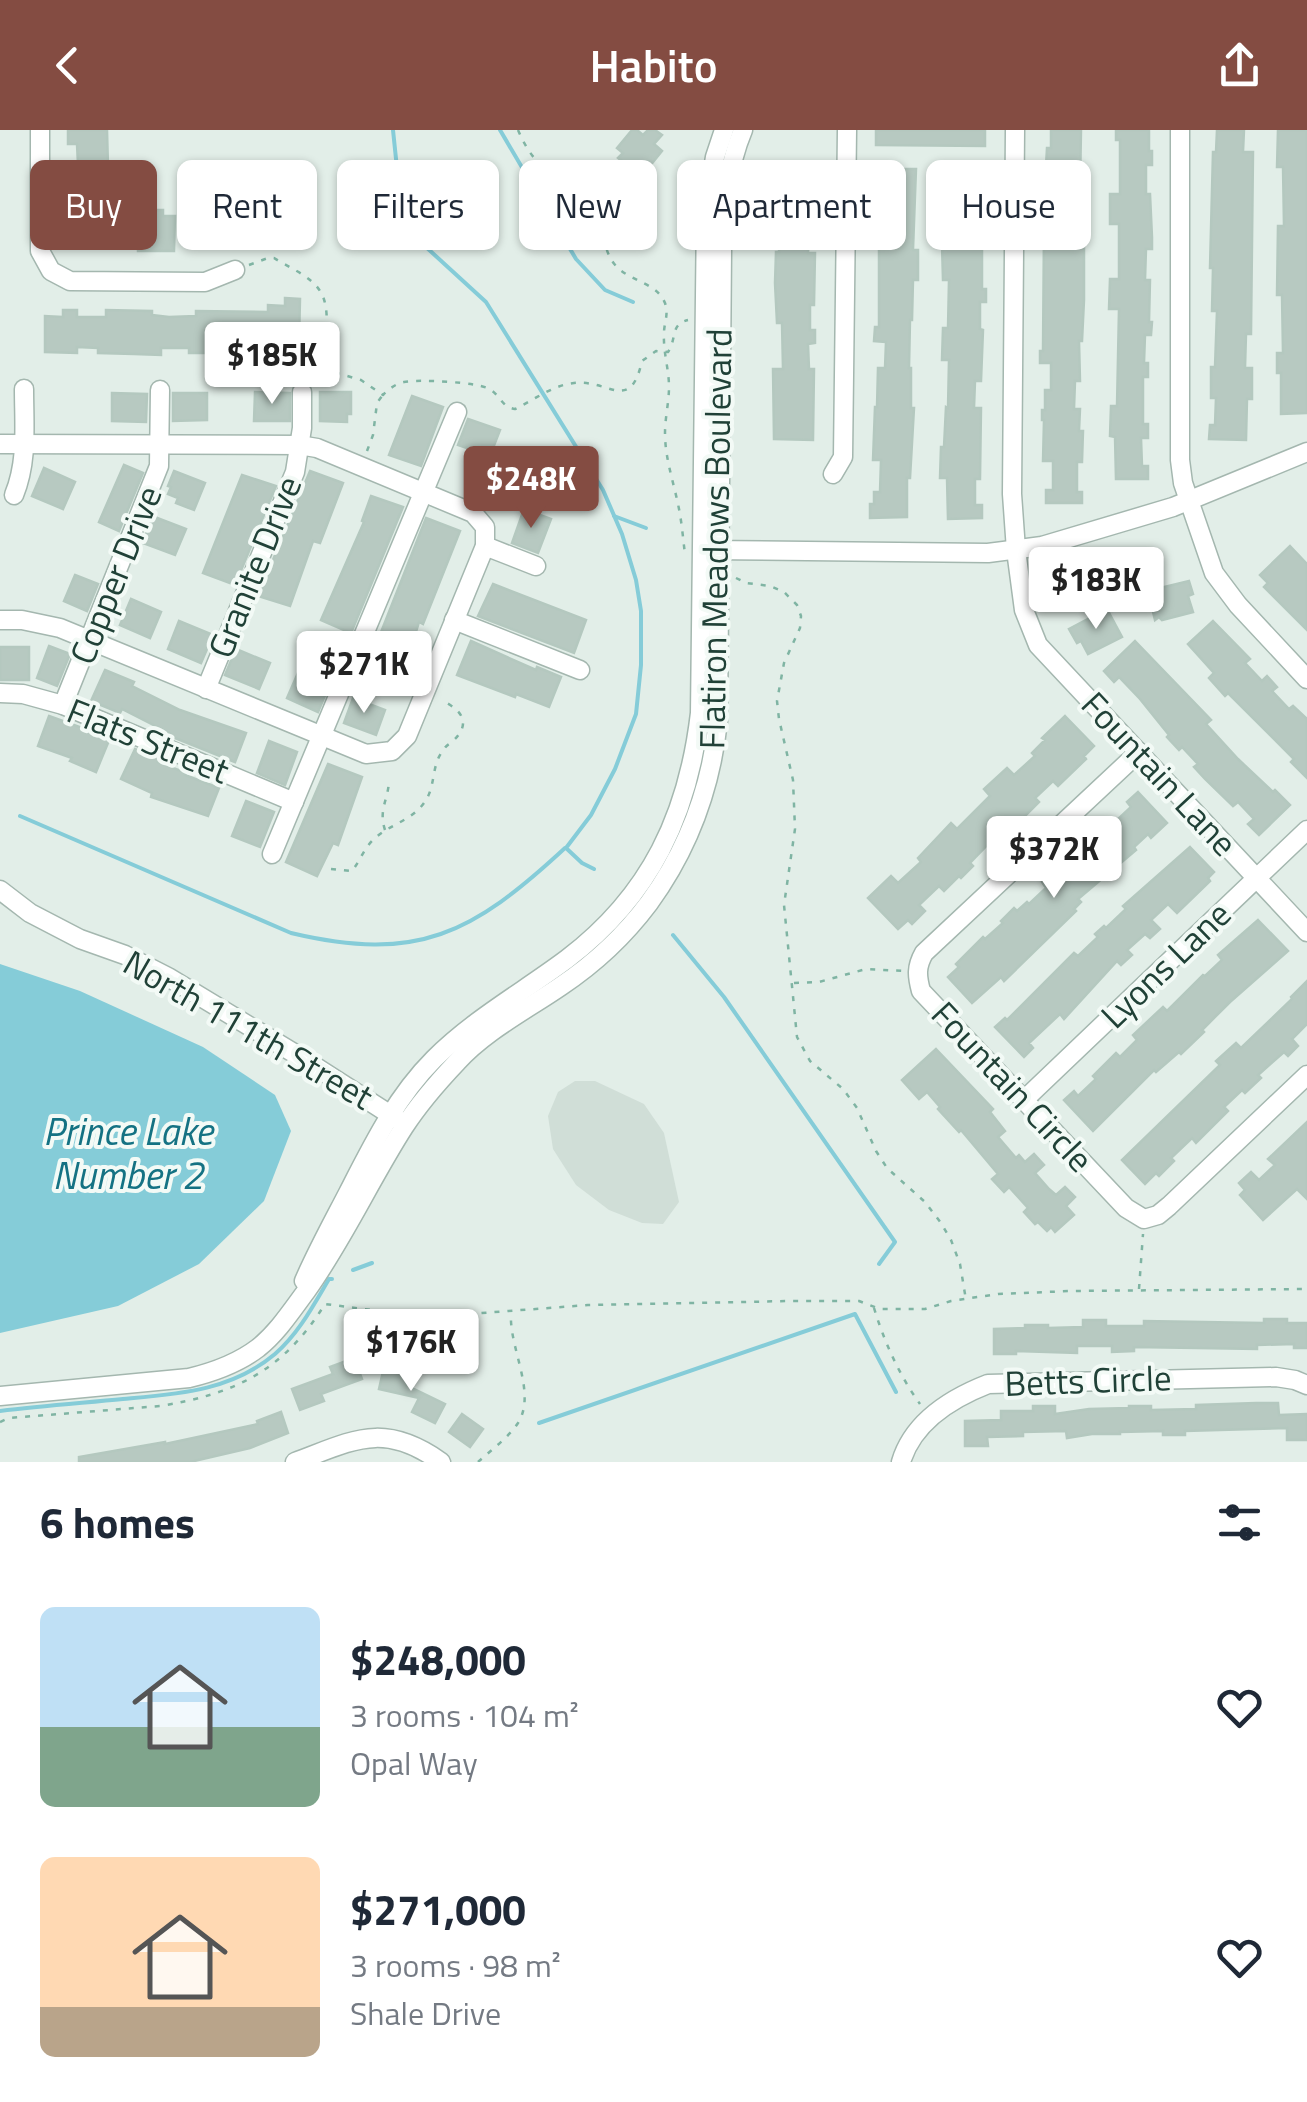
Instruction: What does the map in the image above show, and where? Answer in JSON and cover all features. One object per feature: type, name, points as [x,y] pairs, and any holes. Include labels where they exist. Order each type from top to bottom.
[{"type":"street","points":[[40,130],[40,250],[50,270],[70,281],[205,282],[236,270]]},
{"type":"street","points":[[833,474],[843,457],[847,130]]},
{"type":"street","name":"Fountain Lane","points":[[1016,130],[1012,475],[1024,610],[1038,645],[1307,932]]},
{"type":"street","points":[[1180,130],[1183,483],[1214,573],[1238,605],[1307,679]]},
{"type":"street","name":"Flatiron Meadows Boulevard","points":[[398,1120],[490,1033],[604,952],[648,905],[677,860],[702,802],[719,703],[703,552],[706,212],[709,184],[729,133]]},
{"type":"street","points":[[14,494],[22,476],[24,389]]},
{"type":"street","name":"Copper Drive","points":[[62,705],[160,466],[160,390]]},
{"type":"street","name":"Granite Drive","points":[[206,688],[295,472],[302,392]]},
{"type":"street","points":[[272,854],[457,412]]},
{"type":"street","points":[[0,444],[300,445],[317,448],[472,513],[485,528],[485,546],[407,736],[392,751],[366,754],[60,628],[0,620]]},
{"type":"street","points":[[703,552],[988,553],[1042,546],[1190,501],[1307,452]]},
{"type":"street","points":[[485,546],[536,566]]},
{"type":"street","points":[[454,620],[580,670]]},
{"type":"street","name":"Flats Street","points":[[0,693],[24,694],[62,705],[294,802]]},
{"type":"street","name":"Fountain Circle","points":[[1138,752],[924,954],[918,964],[921,991],[1126,1208],[1144,1218],[1158,1215],[1169,1206],[1307,1074]]},
{"type":"street","name":"Lyons Lane","points":[[1024,1100],[1307,830]]},
{"type":"street","name":"North 111th Street","points":[[0,890],[30,913],[80,939],[125,954],[168,977],[398,1120],[323,1267],[260,1346],[241,1360],[214,1372],[164,1382],[0,1396]]},
{"type":"street","name":"Betts Circle","points":[[901,1462],[917,1432],[940,1409],[988,1384],[1276,1377],[1307,1385]]},
{"type":"street","points":[[295,1462],[358,1438],[389,1438],[414,1446],[440,1462]]},
{"type":"path","points":[[518,130],[533,157],[545,169],[569,180],[592,202],[601,221],[608,254],[616,266],[656,290],[665,302],[664,351],[669,390],[664,430],[666,455],[679,510],[703,552]]},
{"type":"path","points":[[263,260],[274,258],[322,292],[326,362],[337,373],[361,380],[383,394]]},
{"type":"path","points":[[367,451],[374,435],[377,403],[400,383],[417,380],[489,387],[506,408],[515,410],[570,383],[627,390],[638,379],[642,360],[656,351],[668,352],[676,326],[688,320]]},
{"type":"path","points":[[731,572],[738,580],[784,592],[797,605],[800,616],[800,628],[784,664],[777,701],[794,780],[795,828],[784,905],[797,1038],[810,1060],[843,1089],[857,1108],[887,1168],[925,1202],[941,1223],[960,1264],[966,1300]]},
{"type":"path","points":[[331,869],[352,871],[368,844],[422,806],[429,795],[440,754],[461,731],[463,720],[454,706],[439,700]]},
{"type":"path","points":[[385,830],[381,819],[388,779]]},
{"type":"path","points":[[793,983],[819,982],[866,969],[893,970]]},
{"type":"path","points":[[1139,1290],[1143,1234]]},
{"type":"path","points":[[325,1304],[410,1315],[791,1301],[859,1301],[880,1309],[925,1309],[998,1294],[1307,1290]]},
{"type":"path","points":[[873,1306],[899,1369],[922,1406]]},
{"type":"path","points":[[478,1462],[518,1424],[525,1406],[524,1385],[510,1332],[511,1312]]},
{"type":"shaded area","points":[[575,1081],[595,1081],[644,1104],[664,1133],[679,1202],[663,1224],[642,1223],[609,1210],[576,1185],[553,1149],[548,1116],[558,1092]]},
{"type":"water","name":"Prince Lake Number 2","points":[[0,964],[80,991],[203,1047],[275,1095],[291,1131],[264,1201],[199,1264],[118,1306],[0,1333]]},
{"type":"building","points":[[68,130],[107,130],[108,160],[78,160],[77,144],[68,144]]},
{"type":"building","points":[[632,130],[643,135],[655,130],[662,135],[654,144],[662,151],[655,160],[620,160],[623,153],[617,148]]},
{"type":"building","points":[[876,130],[985,130],[985,146],[876,145]]},
{"type":"building","points":[[1051,130],[1081,130],[1080,160],[1046,160],[1047,148],[1051,148]]},
{"type":"building","points":[[1116,130],[1149,130],[1152,151],[1152,165],[1146,165],[1146,194],[1150,194],[1152,249],[1146,249],[1145,280],[1150,280],[1152,322],[1151,335],[1145,335],[1148,377],[1143,377],[1143,424],[1148,424],[1148,438],[1141,438],[1142,466],[1148,466],[1148,479],[1116,479],[1115,437],[1110,436],[1111,406],[1117,406],[1119,309],[1109,309],[1110,279],[1119,279],[1119,224],[1110,224],[1110,194],[1120,194],[1120,140],[1116,140]]},
{"type":"building","points":[[1217,130],[1244,130],[1243,152],[1253,152],[1251,334],[1246,334],[1245,368],[1252,368],[1252,399],[1247,399],[1246,440],[1209,439],[1210,425],[1215,425],[1216,398],[1211,398],[1211,367],[1215,367],[1217,311],[1212,311],[1210,268]]},
{"type":"building","points":[[1278,130],[1307,130],[1307,413],[1281,414],[1281,373],[1277,373],[1277,353],[1283,353],[1282,295],[1277,295],[1278,226],[1284,226],[1283,167],[1277,167]]},
{"type":"building","points":[[906,169],[916,169],[913,250],[918,250],[918,280],[913,280],[910,320],[909,368],[914,408],[907,517],[870,518],[874,492],[880,492],[881,460],[873,460],[875,407],[878,368],[885,368],[886,342],[874,341],[875,327],[879,327],[879,250],[906,250]]},
{"type":"building","points":[[157,210],[163,210],[163,216],[175,216],[174,251],[138,251],[157,250]]},
{"type":"building","points":[[942,250],[982,250],[986,302],[980,302],[981,381],[975,381],[974,408],[981,408],[980,479],[975,479],[975,505],[982,505],[982,518],[948,519],[947,478],[940,478],[949,360],[942,360],[943,328],[948,328],[949,280],[943,280]]},
{"type":"building","points":[[1044,250],[1084,250],[1080,381],[1075,381],[1074,409],[1080,409],[1079,431],[1083,431],[1082,462],[1077,462],[1077,492],[1082,492],[1082,503],[1046,503],[1046,490],[1053,490],[1053,461],[1043,461],[1042,410],[1045,390],[1051,390],[1051,363],[1040,363]]},
{"type":"building","points":[[779,252],[815,253],[810,330],[815,330],[815,343],[808,344],[809,369],[814,369],[813,440],[774,439],[773,369],[783,369],[782,323],[777,323],[775,283]]},
{"type":"building","points":[[285,298],[300,299],[299,342],[258,335],[258,347],[247,347],[247,351],[189,353],[189,348],[161,348],[161,355],[98,353],[98,348],[77,347],[77,353],[45,352],[45,316],[63,317],[63,310],[77,310],[77,317],[106,317],[106,310],[196,316],[196,311],[268,312],[268,305],[285,306]]},
{"type":"building","points":[[255,392],[290,393],[290,421],[254,421]]},
{"type":"building","points":[[320,392],[351,392],[347,422],[320,421]]},
{"type":"building","points":[[112,393],[147,394],[146,422],[112,421]]},
{"type":"building","points":[[173,393],[207,393],[207,420],[173,421]]},
{"type":"building","points":[[412,396],[443,407],[421,466],[389,455]]},
{"type":"building","points":[[468,419],[500,430],[490,456],[458,445]]},
{"type":"building","points":[[124,465],[143,473],[119,531],[99,522]]},
{"type":"building","points":[[44,468],[75,482],[63,509],[32,496]]},
{"type":"building","points":[[174,471],[205,483],[194,510],[176,503],[178,498],[168,494]]},
{"type":"building","points":[[310,471],[343,483],[320,543],[313,541],[290,606],[258,596]]},
{"type":"building","points":[[242,475],[276,486],[235,585],[203,573]]},
{"type":"building","points":[[371,496],[403,507],[351,633],[321,620],[364,522]]},
{"type":"building","points":[[524,509],[551,519],[538,553],[512,543]]},
{"type":"building","points":[[152,516],[186,529],[175,555],[143,543]]},
{"type":"building","points":[[426,518],[460,531],[423,624],[419,622],[409,655],[376,645]]},
{"type":"building","points":[[1290,546],[1307,564],[1307,630],[1264,587],[1268,583],[1260,575]]},
{"type":"building","points":[[75,575],[98,584],[87,611],[64,601]]},
{"type":"building","points":[[1189,581],[1193,612],[1155,620],[1148,591]]},
{"type":"building","points":[[493,584],[586,620],[574,653],[478,616]]},
{"type":"building","points":[[131,599],[161,612],[150,638],[120,625]]},
{"type":"building","points":[[1107,609],[1122,637],[1088,654],[1069,629]]},
{"type":"building","points":[[179,621],[213,635],[201,663],[168,649]]},
{"type":"building","points":[[1213,621],[1250,659],[1245,663],[1262,681],[1267,676],[1277,687],[1272,691],[1289,709],[1293,706],[1307,719],[1307,778],[1291,762],[1294,759],[1209,678],[1214,673],[1188,644]]},
{"type":"building","points":[[471,641],[561,677],[549,707],[457,675]]},
{"type":"building","points":[[1135,641],[1211,720],[1206,724],[1238,759],[1290,805],[1259,835],[1248,824],[1254,819],[1238,802],[1233,806],[1205,779],[1194,767],[1198,764],[1167,737],[1140,699],[1119,677],[1114,682],[1104,671]]},
{"type":"building","points":[[49,646],[70,654],[57,686],[37,678]]},
{"type":"building","points":[[0,647],[29,647],[29,680],[0,680]]},
{"type":"building","points":[[236,649],[270,663],[259,689],[225,675]]},
{"type":"building","points":[[105,670],[134,682],[132,686],[180,710],[246,733],[235,762],[170,736],[122,709],[120,713],[91,701]]},
{"type":"building","points":[[298,673],[329,686],[318,712],[287,698]]},
{"type":"building","points":[[353,698],[385,710],[376,735],[344,723]]},
{"type":"building","points":[[49,716],[110,738],[96,772],[38,746]]},
{"type":"building","points":[[1065,716],[1094,746],[1084,756],[1086,759],[1058,786],[1053,781],[1035,798],[1039,802],[1002,839],[997,835],[961,878],[944,891],[939,886],[919,905],[925,911],[912,924],[908,920],[898,929],[868,898],[891,876],[898,883],[921,862],[918,858],[951,823],[957,829],[990,796],[984,789],[1007,768],[1014,775],[1035,756],[1032,753],[1045,740],[1042,738]]},
{"type":"building","points":[[269,741],[297,752],[285,785],[257,773]]},
{"type":"building","points":[[135,749],[219,788],[208,816],[151,797],[152,793],[121,779]]},
{"type":"building","points":[[328,764],[362,777],[338,845],[333,843],[317,876],[286,862]]},
{"type":"building","points":[[1138,792],[1167,823],[1151,838],[1148,834],[1134,847],[1136,850],[1078,899],[1081,902],[1076,911],[1004,981],[1001,977],[972,1003],[948,977],[959,967],[956,964],[1003,923],[1014,908],[1017,911],[1029,904],[1046,888],[1042,882],[1053,872],[1056,876],[1091,843],[1087,839],[1131,807],[1127,802]]},
{"type":"building","points":[[246,801],[274,812],[260,847],[232,836]]},
{"type":"building","points":[[1190,847],[1214,872],[1208,878],[1210,881],[1177,913],[1168,904],[1151,920],[1160,929],[1150,938],[1145,934],[1127,950],[1132,955],[1121,965],[1117,961],[1064,1019],[1060,1014],[1029,1043],[1033,1048],[1024,1057],[995,1027],[1007,1020],[1074,953],[1078,956],[1098,937],[1095,934],[1126,909],[1123,906]]},
{"type":"building","points":[[1258,920],[1288,951],[1230,1002],[1181,1054],[1154,1070],[1093,1131],[1064,1100],[1074,1091],[1078,1096],[1116,1053],[1120,1057],[1137,1040],[1133,1035],[1163,1007],[1167,1011],[1222,960],[1218,955]]},
{"type":"building","points":[[1307,981],[1307,1024],[1292,1039],[1298,1046],[1288,1056],[1284,1052],[1258,1075],[1261,1078],[1224,1107],[1228,1111],[1196,1143],[1192,1138],[1159,1176],[1156,1173],[1145,1184],[1122,1160],[1220,1065],[1216,1061],[1236,1043],[1241,1048]]},
{"type":"building","points":[[936,1049],[993,1109],[990,1112],[1005,1131],[998,1137],[1016,1158],[1019,1155],[1025,1162],[1034,1154],[1044,1165],[1035,1173],[1049,1189],[1056,1195],[1065,1187],[1075,1197],[1066,1206],[1074,1215],[1055,1232],[1051,1227],[1047,1231],[1038,1222],[1035,1224],[1024,1212],[1028,1208],[1009,1187],[1004,1192],[992,1179],[998,1174],[927,1092],[919,1099],[902,1080]]},
{"type":"building","points":[[1307,1122],[1307,1199],[1297,1189],[1263,1220],[1240,1195],[1245,1190],[1239,1183],[1251,1172],[1259,1180],[1275,1165],[1268,1159]]},
{"type":"building","points":[[1264,1319],[1307,1323],[1307,1348],[1294,1348],[1294,1344],[1257,1345],[1257,1349],[1134,1347],[1134,1351],[1112,1352],[1112,1346],[1077,1346],[1077,1353],[994,1354],[994,1329],[1025,1325],[1083,1327],[1083,1320],[1106,1320],[1106,1326],[1144,1326],[1144,1321],[1264,1323]]},
{"type":"building","points":[[354,1358],[362,1379],[321,1394],[324,1401],[300,1410],[292,1389],[333,1374],[330,1367]]},
{"type":"building","points":[[384,1367],[409,1373],[406,1385],[445,1404],[435,1423],[412,1412],[419,1398],[379,1389]]},
{"type":"building","points":[[1278,1403],[1279,1415],[1307,1414],[1307,1440],[1287,1440],[1287,1428],[1185,1431],[1185,1435],[1120,1432],[1067,1438],[1066,1431],[987,1437],[988,1446],[965,1446],[965,1421],[1001,1420],[1001,1411],[1033,1411],[1033,1406],[1055,1406],[1055,1414],[1129,1406],[1151,1406],[1151,1410]]},
{"type":"building","points":[[281,1412],[288,1433],[250,1448],[190,1462],[79,1462],[79,1457],[258,1424],[257,1421]]},
{"type":"building","points":[[462,1414],[483,1429],[470,1447],[449,1432]]},
{"type":"waterway","points":[[393,130],[403,226],[486,302],[603,490],[636,580],[641,611],[636,714],[615,769],[591,815],[566,848],[594,869]]},
{"type":"waterway","points":[[500,130],[576,259],[605,290],[633,302]]},
{"type":"waterway","points":[[614,516],[646,528]]},
{"type":"waterway","points":[[20,816],[291,933],[374,944],[409,942],[471,921],[532,878],[565,848]]},
{"type":"waterway","points":[[673,935],[724,997],[895,1242],[879,1264]]},
{"type":"waterway","points":[[353,1270],[372,1263]]},
{"type":"waterway","points":[[0,1411],[184,1392],[240,1376],[284,1346],[332,1279]]},
{"type":"waterway","points":[[539,1423],[855,1314],[896,1392]]}]
